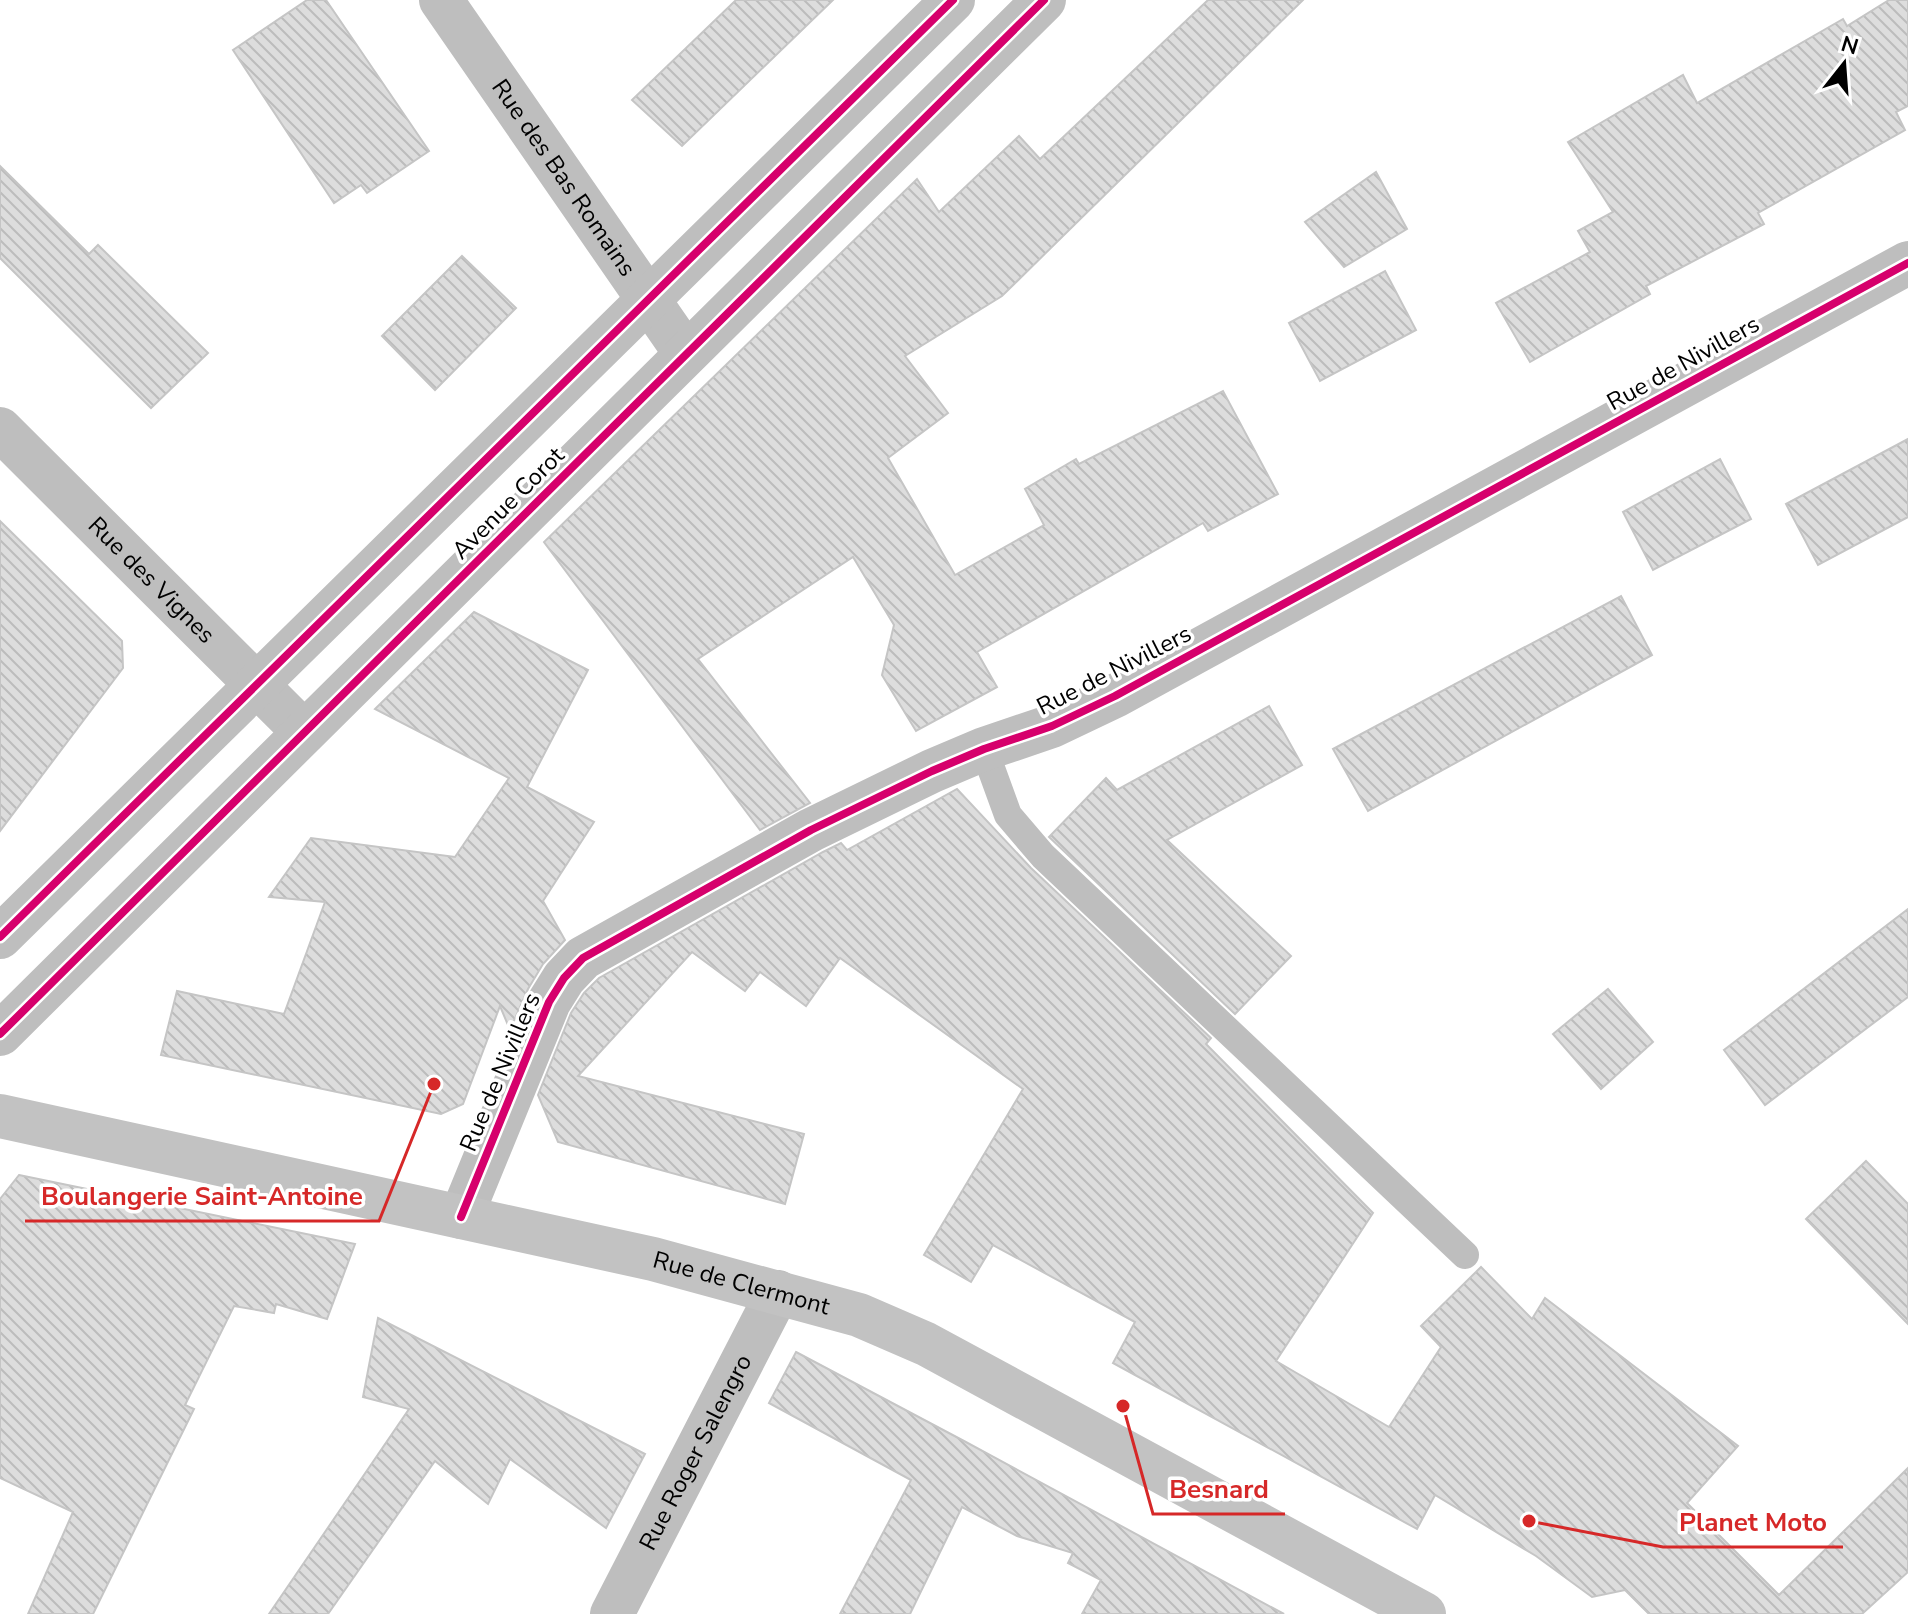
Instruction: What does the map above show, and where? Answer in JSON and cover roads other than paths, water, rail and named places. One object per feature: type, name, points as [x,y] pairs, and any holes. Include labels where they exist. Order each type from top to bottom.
[{"type":"main road","name":"Rue de Clermont","points":[[0,1116],[653,1259],[859,1315],[926,1344],[1424,1614]]},
{"type":"street","name":"Rue des Bas Romains","points":[[441,0],[686,354]]},
{"type":"street","name":"Avenue Corot","points":[[0,937],[953,0]]},
{"type":"street","name":"Avenue Corot","points":[[0,1034],[1044,0]]},
{"type":"street","name":"Rue de Nivillers","points":[[461,1217],[549,1002],[564,978],[583,958],[811,830],[984,749],[1052,726],[1115,696],[1908,263]]},
{"type":"street","name":"Rue des Vignes","points":[[0,429],[304,732]]},
{"type":"street","name":"Rue Roger Salengro","points":[[612,1614],[778,1292]]},
{"type":"lane","points":[[984,749],[1008,815],[1043,856],[1465,1255]]},
{"type":"place","name":"Boulangerie Saint-Antoine","points":[[434,1084]]},
{"type":"place","name":"Besnard","points":[[1123,1406]]},
{"type":"place","name":"Planet Moto","points":[[1529,1521]]}]
